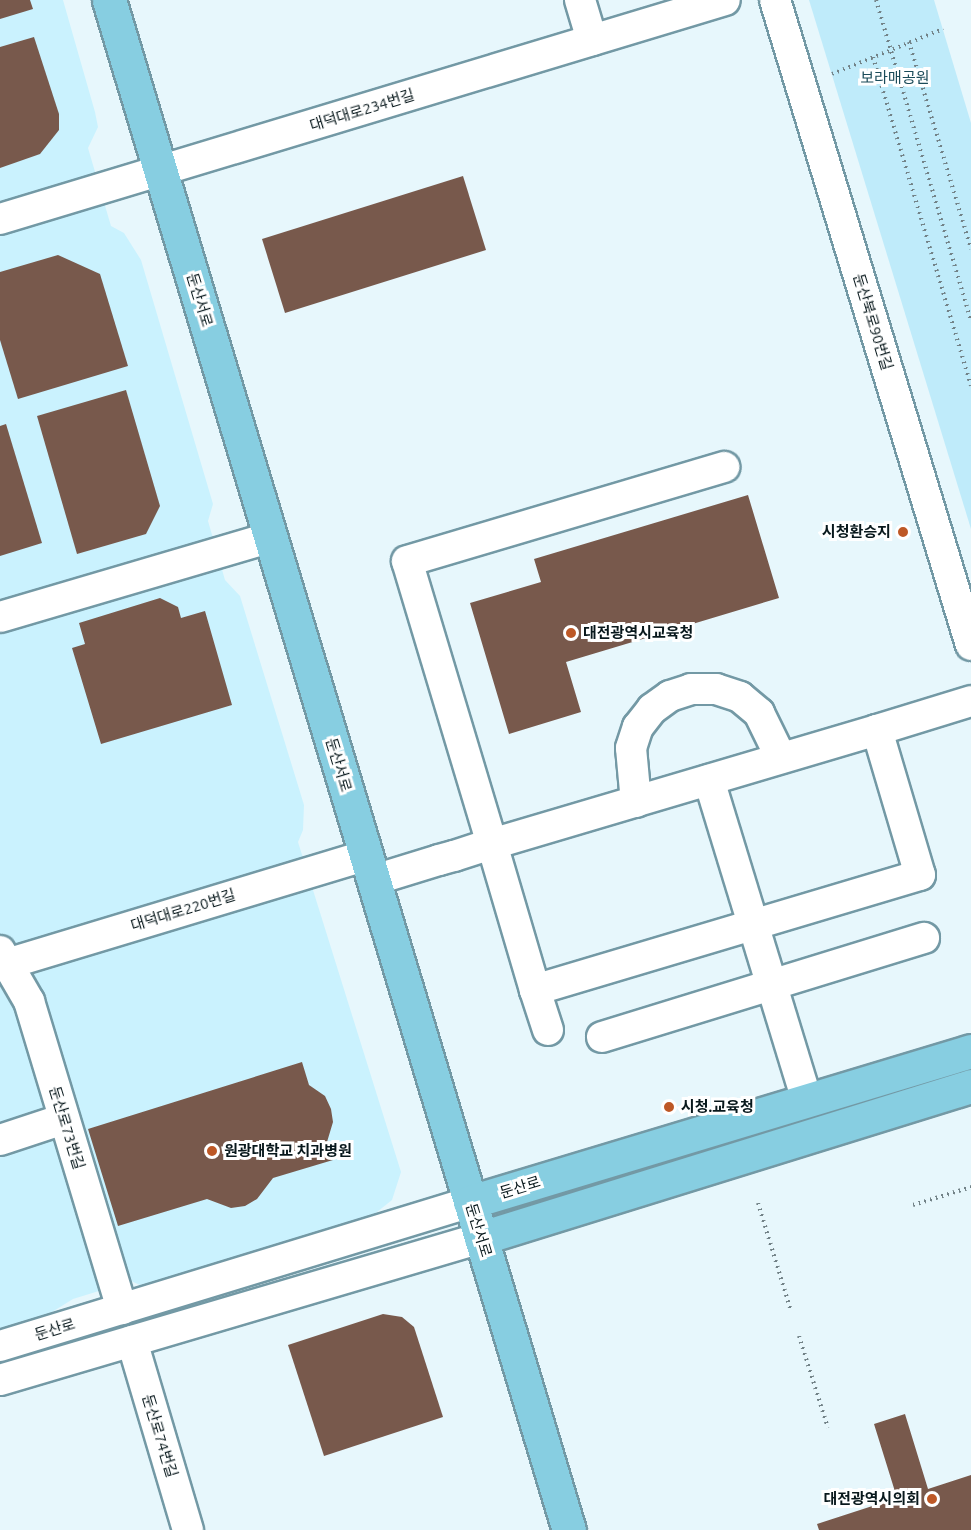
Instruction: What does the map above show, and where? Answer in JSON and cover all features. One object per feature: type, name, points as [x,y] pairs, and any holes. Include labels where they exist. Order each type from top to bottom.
[{"type":"main road","name":"둔산서로","points":[[109,0],[569,1530]]},
{"type":"main road","name":"둔산로","points":[[471,1202],[971,1051]]},
{"type":"main road","points":[[481,1238],[971,1086]]},
{"type":"street","points":[[580,0],[592,40]]},
{"type":"street","name":"대덕대로234번길","points":[[0,219],[725,0]]},
{"type":"street","name":"둔산북로90번길","points":[[775,0],[971,645]]},
{"type":"street","points":[[548,1030],[407,561],[724,467]]},
{"type":"street","points":[[0,617],[271,537]]},
{"type":"street","points":[[636,802],[631,748],[638,727],[661,703],[691,689],[716,689],[740,697],[759,713],[781,758]]},
{"type":"street","name":"대덕대로220번길","points":[[2,960],[370,868],[492,844],[971,701]]},
{"type":"street","points":[[536,990],[920,875],[877,730]]},
{"type":"street","points":[[709,780],[807,1101]]},
{"type":"street","points":[[602,1037],[924,938]]},
{"type":"street","name":"둔산로73번길","points":[[2,960],[29,1001],[122,1309]]},
{"type":"street","points":[[0,1140],[64,1119]]},
{"type":"street","name":"둔산로","points":[[0,1346],[471,1202]]},
{"type":"street","points":[[0,1380],[481,1238]]},
{"type":"street","name":"둔산로74번길","points":[[132,1341],[181,1528]]},
{"type":"path","points":[[876,0],[971,320]]},
{"type":"path","points":[[832,74],[943,29]]},
{"type":"path","points":[[909,42],[971,249]]},
{"type":"path","points":[[873,57],[971,386]]},
{"type":"path","points":[[913,1205],[971,1187]]},
{"type":"path","points":[[758,1203],[791,1311]]},
{"type":"path","points":[[799,1336],[828,1428]]},
{"type":"shaded area","points":[[0,0],[63,0],[98,127],[88,148],[111,226],[124,233],[141,260],[213,504],[208,521],[225,580],[240,596],[304,805],[303,830],[298,842],[401,1172],[392,1200],[367,1220],[155,1283],[140,1285],[131,1281],[73,1299],[44,1317],[0,1330]]},
{"type":"green space","name":"보라매공원","points":[[809,0],[934,0],[971,123],[971,529]]},
{"type":"building","points":[[0,0],[30,0],[33,9],[0,19]]},
{"type":"building","points":[[34,37],[59,114],[59,130],[40,154],[0,168],[0,47]]},
{"type":"building","points":[[463,176],[486,250],[285,313],[262,239]]},
{"type":"building","points":[[58,255],[100,274],[128,366],[18,399],[0,340],[0,272]]},
{"type":"building","points":[[126,390],[160,506],[146,534],[77,554],[37,416]]},
{"type":"building","points":[[6,424],[42,543],[0,556],[0,426]]},
{"type":"building","name":"대전광역시교육청","points":[[748,495],[779,598],[566,662],[581,712],[509,734],[470,603],[541,582],[534,559]]},
{"type":"building","points":[[160,598],[178,607],[181,618],[205,611],[232,705],[101,744],[72,648],[85,644],[79,623]]},
{"type":"building","name":"원광대학교 치과병원","points":[[302,1062],[309,1085],[325,1096],[331,1109],[333,1122],[327,1142],[333,1160],[273,1178],[257,1199],[245,1206],[231,1208],[207,1199],[118,1226],[88,1129]]},
{"type":"building","points":[[383,1314],[402,1317],[414,1327],[443,1417],[324,1456],[288,1345]]},
{"type":"building","name":"대전광역시의회","points":[[905,1414],[928,1489],[971,1475],[971,1530],[819,1530],[817,1524],[897,1498],[874,1424]]},
{"type":"place","name":"시청환승지","points":[[903,532]]},
{"type":"place","name":"대전광역시교육청","points":[[571,633]]},
{"type":"place","name":"시청.교육청","points":[[669,1107]]},
{"type":"place","name":"원광대학교 치과병원","points":[[212,1151]]},
{"type":"place","name":"대전광역시의회","points":[[932,1499]]}]
